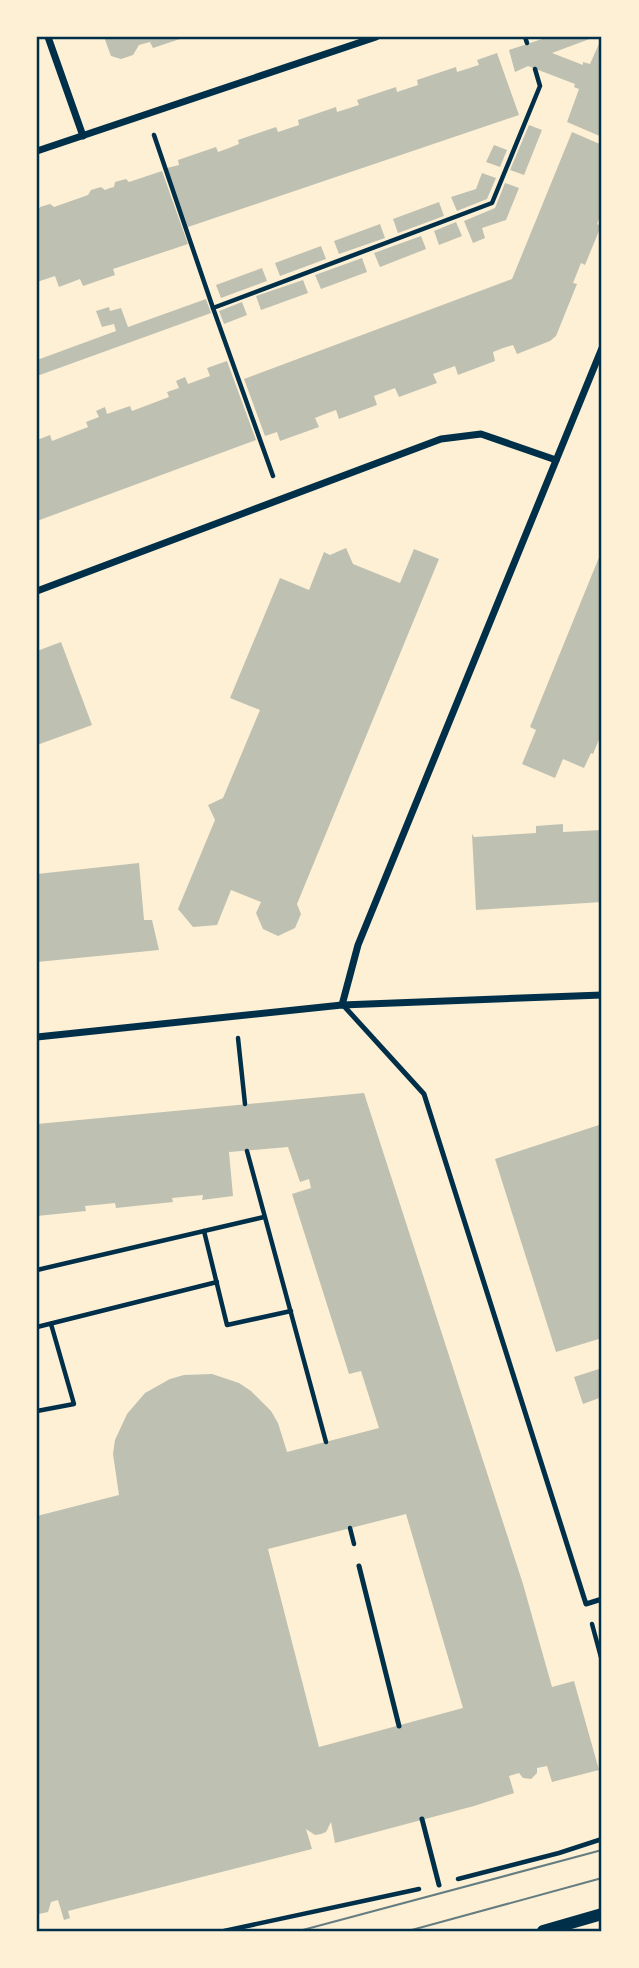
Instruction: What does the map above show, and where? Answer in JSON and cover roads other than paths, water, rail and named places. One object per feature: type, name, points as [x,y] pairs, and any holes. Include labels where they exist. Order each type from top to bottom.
[{"type":"street","points":[[48,37],[83,136]]},
{"type":"street","points":[[37,151],[376,37]]},
{"type":"street","points":[[342,1005],[358,945],[602,348]]},
{"type":"street","points":[[37,591],[441,439],[481,434],[556,460]]},
{"type":"street","points":[[37,1037],[342,1005],[602,995]]},
{"type":"street","points":[[544,1931],[602,1914]]},
{"type":"lane","points":[[342,1005],[424,1094],[586,1604],[602,1598]]},
{"type":"lane","points":[[359,1566],[399,1726]]},
{"type":"lane","points":[[422,1818],[439,1885]]},
{"type":"tram line","points":[[299,1931],[602,1850]]},
{"type":"tram line","points":[[408,1931],[602,1878]]}]
